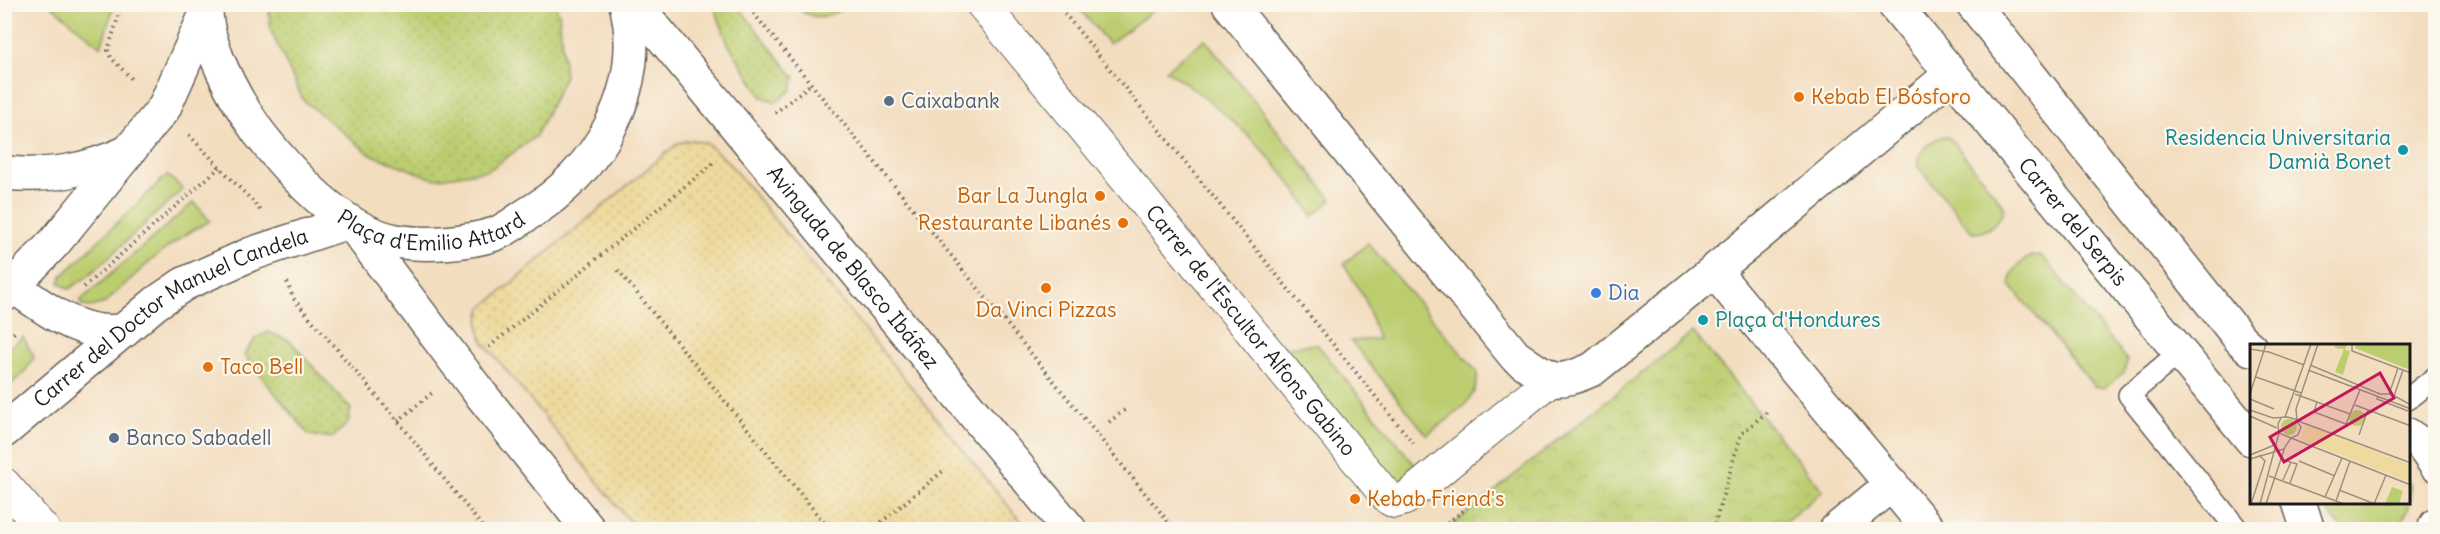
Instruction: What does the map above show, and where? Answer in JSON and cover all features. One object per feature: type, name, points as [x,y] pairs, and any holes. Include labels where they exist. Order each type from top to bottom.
[{"type":"street","name":"Plaça d'Emilio Attard","points":[[205,10],[222,70],[248,117],[301,182],[323,203],[350,223],[394,241],[442,244],[496,234],[544,205],[585,168],[616,119],[630,72],[631,26],[626,4]]},
{"type":"street","name":"Avinguda de Blasco Ibáñez","points":[[635,4],[1070,530]]},
{"type":"street","name":"Carrer de l'Escultor Alfons Gabino","points":[[982,4],[1389,499],[1395,502],[1406,499],[1437,472],[1560,380]]},
{"type":"street","points":[[1229,4],[1515,356],[1560,380],[1593,369],[1950,75]]},
{"type":"street","name":"Carrer del Serpis","points":[[1894,4],[2250,438]]},
{"type":"street","points":[[1973,4],[2241,340],[2250,348]]},
{"type":"street","points":[[124,331],[100,331],[78,325],[8,287],[54,243],[164,108],[205,10]]},
{"type":"street","points":[[4,173],[32,175],[67,173],[102,164],[129,152]]},
{"type":"street","name":"Carrer del Doctor Manuel Candela","points":[[4,431],[156,303],[202,275],[266,249],[350,223]]},
{"type":"street","points":[[350,223],[461,369],[589,530]]},
{"type":"street","points":[[1714,271],[1929,530]]},
{"type":"street","points":[[2410,436],[2421,444],[2436,465]]},
{"type":"street","points":[[4,484],[44,530]]},
{"type":"street","points":[[1836,530],[1892,484]]},
{"type":"lane","points":[[2179,353],[2129,394],[2238,530]]},
{"type":"lane","points":[[2410,398],[2436,377]]},
{"type":"path","points":[[746,4],[1175,530]]},
{"type":"path","points":[[1057,4],[1437,472]]},
{"type":"path","points":[[779,110],[812,83]]},
{"type":"path","points":[[488,348],[724,155]]},
{"type":"path","points":[[77,294],[220,167]]},
{"type":"path","points":[[618,270],[830,530]]},
{"type":"path","points":[[4,341],[17,330]]},
{"type":"path","points":[[398,421],[429,395]]},
{"type":"path","points":[[1109,422],[1126,409]]},
{"type":"path","points":[[1713,530],[1741,434],[1767,412]]},
{"type":"path","points":[[872,530],[944,470]]},
{"type":"path","points":[[1438,530],[1467,508]]},
{"type":"path","points":[[845,530],[849,526],[852,530]]},
{"type":"green space","points":[[50,5],[114,5],[101,47],[53,7]]},
{"type":"green space","points":[[268,5],[555,5],[559,13],[565,76],[536,136],[489,170],[434,179],[370,154],[303,100],[271,31]]},
{"type":"green space","points":[[714,5],[737,5],[795,78],[791,90],[777,102],[762,97],[727,42]]},
{"type":"green space","points":[[795,5],[848,5],[821,17],[807,14]]},
{"type":"green space","points":[[1076,5],[1160,5],[1109,44]]},
{"type":"green space","points":[[1205,39],[1332,200],[1313,216],[1282,173],[1248,135],[1209,101],[1166,70]]},
{"type":"green space","points":[[1946,136],[1951,139],[2004,206],[1997,221],[1981,232],[1971,231],[1918,166],[1920,156],[1926,146]]},
{"type":"green space","points":[[167,175],[183,189],[87,277],[69,289],[59,283],[62,276]]},
{"type":"green space","points":[[194,202],[210,221],[168,247],[105,303],[91,307],[83,306],[80,301]]},
{"type":"green space","points":[[1368,243],[1477,372],[1474,392],[1468,400],[1453,416],[1427,435],[1351,341],[1378,339],[1365,299],[1344,264]]},
{"type":"green space","points":[[2038,255],[2044,258],[2127,360],[2124,372],[2104,388],[2094,386],[2010,285],[2012,275],[2019,265],[2028,258]]},
{"type":"green space","points":[[268,332],[290,341],[351,409],[348,423],[332,438],[309,435],[244,355],[256,338]]},
{"type":"green space","points":[[1693,332],[1823,491],[1776,529],[1447,529]]},
{"type":"green space","points":[[23,337],[34,357],[24,373],[5,389],[5,351]]},
{"type":"green space","points":[[1317,344],[1418,469],[1397,486],[1284,347]]},
{"type":"green space","points":[[2326,504],[2409,504],[2402,520],[2392,529],[2344,529],[2332,518]]},
{"type":"sand","points":[[692,140],[706,143],[727,161],[1027,529],[636,529],[484,343],[479,330],[479,318],[482,308],[678,143]]},
{"type":"place","name":"Kebab El Bósforo","points":[[1799,97]]},
{"type":"place","name":"Caixabank","points":[[889,101]]},
{"type":"place","name":"Residencia Universitaria Damià Bonet","points":[[2403,150]]},
{"type":"place","name":"Bar La Jungla","points":[[1100,196]]},
{"type":"place","name":"Restaurante Libanés","points":[[1123,223]]},
{"type":"place","name":"Da Vinci Pizzas","points":[[1046,288]]},
{"type":"place","name":"Dia","points":[[1596,293]]},
{"type":"place","name":"Plaça d'Hondures","points":[[1703,320]]},
{"type":"place","name":"Taco Bell","points":[[208,367]]},
{"type":"place","name":"Banco Sabadell","points":[[114,438]]},
{"type":"place","name":"Kebab Friend's","points":[[1355,499]]}]
